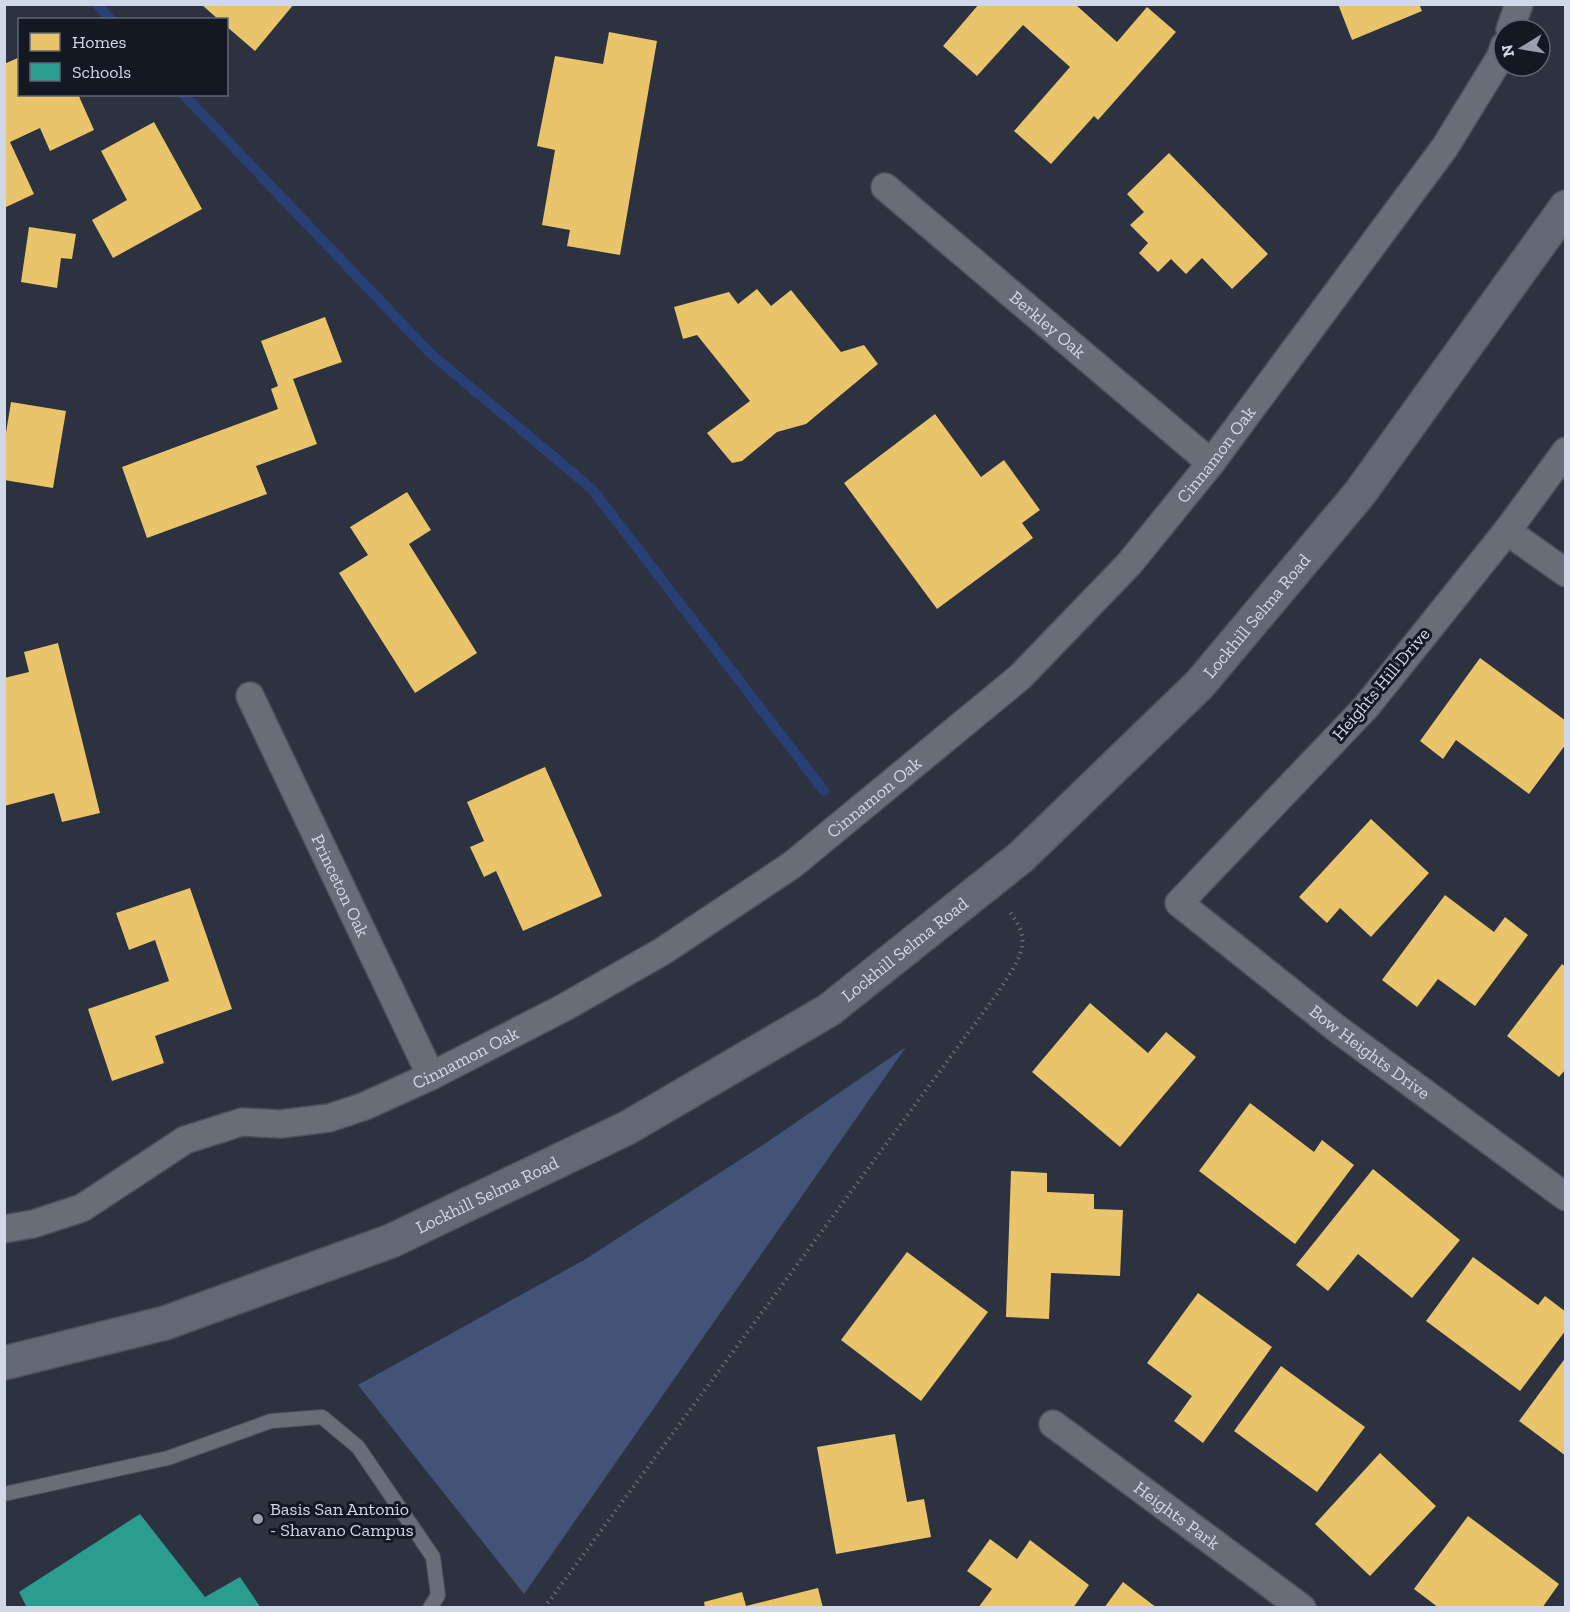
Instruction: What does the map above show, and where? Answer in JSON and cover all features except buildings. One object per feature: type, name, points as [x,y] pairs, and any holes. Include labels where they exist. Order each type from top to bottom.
[{"type":"main road","name":"Lockhill Selma Road","points":[[4,1363],[165,1323],[391,1241],[627,1128],[829,1010],[1021,857],[1200,684],[1360,493],[1566,207]]},
{"type":"street","name":"Cinnamon Oak","points":[[4,1229],[33,1224],[82,1208],[185,1140],[242,1122],[280,1124],[329,1118],[365,1106],[431,1076],[565,1007],[653,957],[792,866],[1020,677],[1129,564],[1211,463],[1445,147],[1492,71]]},
{"type":"street","name":"Berkley Oak","points":[[885,187],[1211,463]]},
{"type":"street","name":"Heights Hill Drive","points":[[1179,903],[1366,707],[1507,531],[1566,451]]},
{"type":"street","points":[[1507,531],[1566,573]]},
{"type":"street","name":"Princeton Oak","points":[[250,696],[431,1076]]},
{"type":"street","name":"Bow Heights Drive","points":[[1179,903],[1336,1028],[1566,1197]]},
{"type":"street","name":"Heights Park","points":[[1053,1424],[1302,1608]]},
{"type":"lane","points":[[4,1494],[168,1458],[271,1421],[322,1417],[358,1447],[433,1557],[438,1595],[430,1608]]},
{"type":"path","points":[[544,1608],[999,991],[1018,958],[1023,942]]},
{"type":"shaded area","points":[[906,1047],[524,1594],[358,1385],[584,1260],[763,1145]]},
{"type":"waterway","points":[[97,4],[109,18]]},
{"type":"waterway","points":[[185,96],[431,354],[592,489],[824,791]]},
{"type":"place","name":"Basis San Antonio - Shavano Campus","points":[[258,1519]]}]
